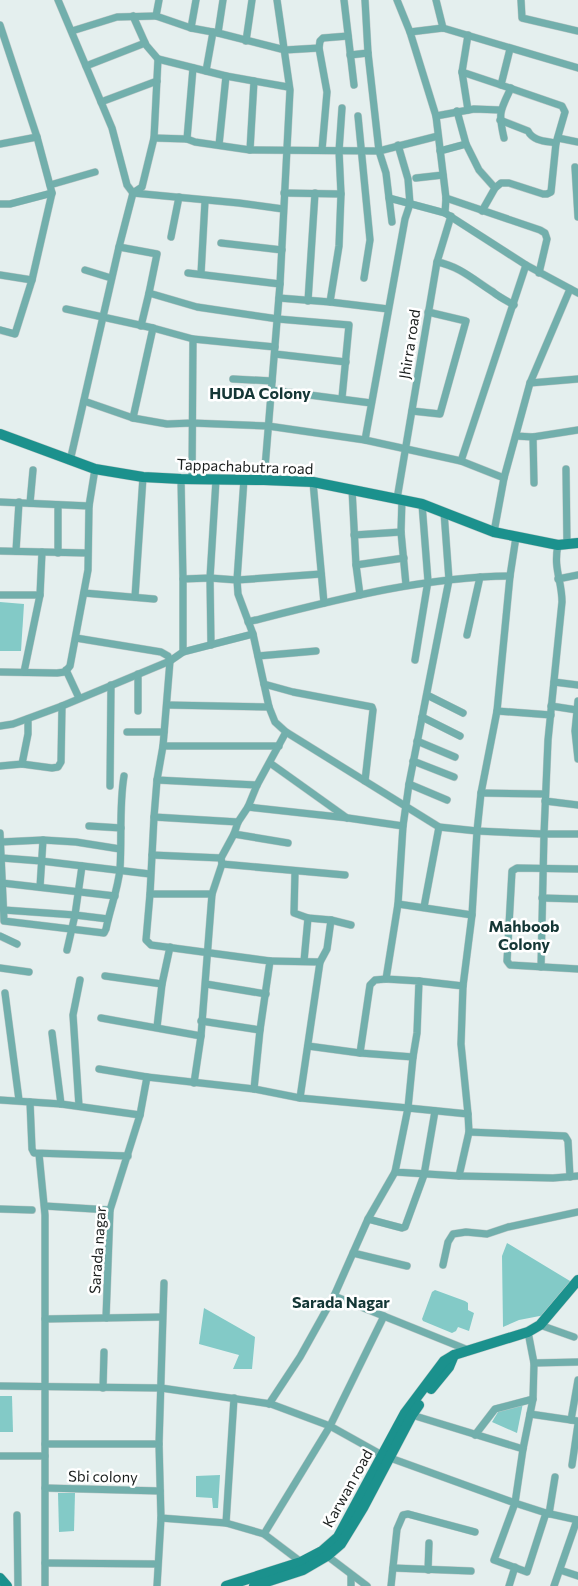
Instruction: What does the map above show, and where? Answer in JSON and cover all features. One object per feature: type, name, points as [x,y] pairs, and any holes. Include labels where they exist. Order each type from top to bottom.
[{"type":"street","points":[[58,0],[112,128],[127,185],[133,193],[283,209]]},
{"type":"street","points":[[156,16],[159,0]]},
{"type":"street","points":[[191,28],[196,0]]},
{"type":"street","points":[[206,71],[223,0]]},
{"type":"street","points":[[246,41],[252,0]]},
{"type":"street","points":[[264,480],[278,319],[290,90],[288,87],[285,50],[277,0]]},
{"type":"street","points":[[344,0],[354,85]]},
{"type":"street","points":[[365,0],[368,53],[379,151],[386,173],[392,222]]},
{"type":"street","name":"Jhirra road","points":[[398,0],[436,116],[448,214],[428,312],[399,499],[406,586]]},
{"type":"street","points":[[436,0],[443,28]]},
{"type":"street","points":[[521,0],[522,18],[578,31]]},
{"type":"street","points":[[134,16],[145,43],[158,59],[226,76],[288,87]]},
{"type":"street","points":[[72,31],[117,17],[156,16],[191,28],[285,50],[319,48]]},
{"type":"street","points":[[0,25],[37,137],[52,194],[32,280],[15,334],[0,330]]},
{"type":"street","points":[[410,32],[443,28],[578,68]]},
{"type":"street","points":[[468,35],[462,72],[468,110]]},
{"type":"street","points":[[322,150],[327,92],[319,48],[320,41],[324,38],[348,36]]},
{"type":"street","points":[[86,66],[145,43]]},
{"type":"street","points":[[501,85],[510,49]]},
{"type":"street","points":[[350,55],[368,53]]},
{"type":"street","points":[[70,461],[133,193],[142,187],[154,138],[158,59]]},
{"type":"street","points":[[187,139],[193,68]]},
{"type":"street","points":[[462,72],[562,106],[565,112],[557,141],[551,192],[548,194],[509,183],[501,183],[495,188],[482,211]]},
{"type":"street","points":[[219,145],[226,76]]},
{"type":"street","points":[[101,102],[157,81]]},
{"type":"street","points":[[250,150],[254,81]]},
{"type":"street","points":[[504,138],[500,110],[511,88]]},
{"type":"street","points":[[330,302],[339,246],[341,194],[339,151],[342,108]]},
{"type":"street","points":[[436,116],[457,111],[488,108],[500,110]]},
{"type":"street","points":[[457,111],[466,144],[479,170],[495,188]]},
{"type":"street","points":[[358,116],[370,240],[364,278]]},
{"type":"street","points":[[500,120],[528,130],[531,136],[537,139],[578,142]]},
{"type":"street","points":[[154,138],[187,139],[195,142],[250,150],[379,151],[438,136]]},
{"type":"street","points":[[0,144],[37,137]]},
{"type":"street","points":[[440,151],[466,144]]},
{"type":"street","points":[[364,440],[405,219],[410,204],[408,180],[398,145]]},
{"type":"street","points":[[575,167],[578,217]]},
{"type":"street","points":[[50,185],[95,172]]},
{"type":"street","points":[[416,178],[443,175]]},
{"type":"street","points":[[284,193],[341,194]]},
{"type":"street","points":[[308,301],[315,193]]},
{"type":"street","points":[[0,204],[10,204],[52,194]]},
{"type":"street","points":[[171,236],[179,197]]},
{"type":"street","points":[[389,198],[448,214],[539,273],[578,293]]},
{"type":"street","points":[[446,198],[545,233],[546,239],[539,273]]},
{"type":"street","points":[[201,274],[205,201]]},
{"type":"street","points":[[221,243],[282,250]]},
{"type":"street","points":[[119,247],[157,254],[140,326]]},
{"type":"street","points":[[437,262],[460,269],[492,292],[514,304]]},
{"type":"street","points":[[461,461],[526,265]]},
{"type":"street","points":[[85,270],[112,278]]},
{"type":"street","points":[[188,273],[280,284]]},
{"type":"street","points":[[0,275],[32,280]]},
{"type":"street","points":[[494,532],[504,478],[530,384],[570,289]]},
{"type":"street","points":[[149,293],[197,306],[278,319],[349,325],[342,398]]},
{"type":"street","points":[[279,298],[330,302],[388,310]]},
{"type":"street","points":[[66,309],[153,328],[193,339],[346,362]]},
{"type":"street","points":[[412,411],[440,414],[466,321],[428,312]]},
{"type":"street","points":[[133,418],[153,328]]},
{"type":"street","points":[[192,480],[193,339]]},
{"type":"street","points":[[530,384],[578,378]]},
{"type":"street","points":[[233,379],[272,381]]},
{"type":"street","points":[[271,390],[371,403]]},
{"type":"street","points":[[84,400],[133,418],[168,424],[268,426],[364,440],[461,461],[504,478]]},
{"type":"street","points":[[516,436],[533,437],[578,430]]},
{"type":"street","name":"Tappachabutra road","points":[[0,434],[95,469],[142,477],[192,480],[244,479],[313,482],[422,504],[494,532],[562,545],[578,543]]},
{"type":"street","points":[[533,437],[534,483]]},
{"type":"street","points":[[0,672],[57,673],[65,672],[70,666],[88,570],[89,506],[95,469]]},
{"type":"street","points":[[541,967],[545,798],[550,715],[562,602],[562,589],[556,567],[562,545],[566,469]]},
{"type":"street","points":[[30,504],[33,470]]},
{"type":"street","points":[[135,597],[142,477]]},
{"type":"street","points":[[181,479],[183,652]]},
{"type":"street","points":[[244,479],[237,580],[240,600],[253,634],[269,707],[275,722],[286,732],[439,827],[477,831],[578,834]]},
{"type":"street","points":[[210,645],[210,578],[216,480]]},
{"type":"street","points":[[313,482],[324,603]]},
{"type":"street","points":[[352,489],[356,565],[360,595]]},
{"type":"street","points":[[0,502],[89,506]]},
{"type":"street","points":[[16,552],[18,502]]},
{"type":"street","points":[[415,660],[428,581],[422,504]]},
{"type":"street","points":[[58,505],[58,553]]},
{"type":"street","points":[[386,979],[398,904],[403,826],[413,762],[449,580],[444,512]]},
{"type":"street","points":[[354,534],[401,532]]},
{"type":"street","points":[[459,1176],[469,1132],[461,1044],[463,986],[472,915],[481,793],[497,711],[510,576],[516,537]]},
{"type":"street","points":[[0,551],[88,553]]},
{"type":"street","points":[[24,672],[40,595],[42,552]]},
{"type":"street","points":[[356,565],[404,558]]},
{"type":"street","points":[[183,579],[237,580],[321,574]]},
{"type":"street","points":[[558,579],[578,575]]},
{"type":"street","points":[[248,622],[324,603],[428,581],[510,576]]},
{"type":"street","points":[[467,635],[480,577]]},
{"type":"street","points":[[84,593],[154,599]]},
{"type":"street","points":[[0,595],[40,595]]},
{"type":"street","points":[[0,726],[13,724],[62,706],[170,661],[183,652],[253,634]]},
{"type":"street","points":[[76,638],[161,652],[168,656],[170,661],[163,746],[157,780],[146,940],[151,945],[208,951],[270,961],[320,962]]},
{"type":"street","points":[[258,656],[316,651]]},
{"type":"street","points":[[66,670],[79,698]]},
{"type":"street","points":[[138,674],[138,712]]},
{"type":"street","points":[[554,682],[578,685]]},
{"type":"street","points":[[264,684],[293,692],[372,707],[365,781]]},
{"type":"street","points":[[110,786],[111,685]]},
{"type":"street","points":[[427,695],[463,713]]},
{"type":"street","points":[[578,701],[575,731],[578,759]]},
{"type":"street","points":[[166,705],[269,707]]},
{"type":"street","points":[[0,766],[22,764],[58,767],[61,762],[62,706]]},
{"type":"street","points":[[551,706],[577,710]]},
{"type":"street","points":[[497,711],[550,715]]},
{"type":"street","points":[[422,717],[460,736]]},
{"type":"street","points":[[22,764],[28,734],[28,719]]},
{"type":"street","points":[[127,732],[164,732]]},
{"type":"street","points":[[194,1083],[206,984],[212,894],[221,861],[238,822],[248,807],[257,785],[286,732]]},
{"type":"street","points":[[417,741],[455,757]]},
{"type":"street","points":[[163,746],[279,746]]},
{"type":"street","points":[[413,762],[454,777]]},
{"type":"street","points":[[270,763],[348,818]]},
{"type":"street","points":[[0,833],[2,858],[1,893],[4,921],[102,933],[106,929],[120,871],[121,796],[124,776]]},
{"type":"street","points":[[157,780],[257,785]]},
{"type":"street","points":[[410,784],[448,800]]},
{"type":"street","points":[[481,793],[545,798],[578,805]]},
{"type":"street","points":[[248,807],[403,826]]},
{"type":"street","points":[[154,818],[238,822]]},
{"type":"street","points":[[89,826],[121,828]]},
{"type":"street","points":[[424,907],[439,827]]},
{"type":"street","points":[[234,834],[288,842]]},
{"type":"street","points":[[1,843],[43,840],[76,842],[120,849]]},
{"type":"street","points":[[40,887],[43,840]]},
{"type":"street","points":[[152,855],[221,861],[295,872],[345,875]]},
{"type":"street","points":[[2,858],[150,874]]},
{"type":"street","points":[[67,950],[75,915],[82,866]]},
{"type":"street","points":[[578,869],[517,868],[512,871],[507,961],[510,964],[578,969]]},
{"type":"street","points":[[295,872],[294,913],[308,918],[331,920],[352,925]]},
{"type":"street","points":[[2,883],[115,896]]},
{"type":"street","points":[[150,894],[212,894]]},
{"type":"street","points":[[542,898],[578,899]]},
{"type":"street","points":[[398,904],[472,915]]},
{"type":"street","points":[[3,914],[75,915],[108,919]]},
{"type":"street","points":[[304,961],[308,918]]},
{"type":"street","points":[[300,1098],[320,962],[327,949],[331,920]]},
{"type":"street","points":[[0,936],[18,944]]},
{"type":"street","points":[[158,1027],[162,984],[170,947]]},
{"type":"street","points":[[254,1089],[270,961]]},
{"type":"street","points":[[0,968],[29,972]]},
{"type":"street","points":[[105,976],[162,984]]},
{"type":"street","points":[[79,1106],[73,1015],[80,980]]},
{"type":"street","points":[[360,1053],[370,985],[374,980],[419,981],[463,986]]},
{"type":"street","points":[[268,1404],[300,1357],[334,1296],[368,1219],[395,1172],[408,1108],[412,1057],[417,1033],[419,981]]},
{"type":"street","points":[[206,984],[266,994]]},
{"type":"street","points":[[5,993],[19,1100]]},
{"type":"street","points":[[101,1018],[201,1036]]},
{"type":"street","points":[[202,1021],[260,1030]]},
{"type":"street","points":[[52,1033],[61,1104]]},
{"type":"street","points":[[308,1046],[412,1057]]},
{"type":"street","points":[[99,1069],[147,1077],[254,1089],[300,1098],[468,1114]]},
{"type":"street","name":"Sarada nagar","points":[[106,1318],[110,1210],[140,1115],[147,1077]]},
{"type":"street","points":[[0,1100],[61,1104],[140,1115]]},
{"type":"street","points":[[30,1102],[32,1149],[34,1153],[128,1156]]},
{"type":"street","points":[[368,1219],[402,1228],[405,1227],[424,1175],[435,1111]]},
{"type":"street","points":[[395,1172],[459,1176],[574,1176],[568,1141],[565,1136],[469,1132]]},
{"type":"street","points":[[39,1154],[44,1206],[45,1586]]},
{"type":"street","points":[[44,1206],[110,1210]]},
{"type":"street","points":[[0,1209],[32,1210]]},
{"type":"street","points":[[443,1265],[448,1242],[453,1234],[466,1232],[487,1234],[498,1232],[508,1227],[578,1212]]},
{"type":"street","points":[[353,1253],[407,1266]]},
{"type":"street","name":"Karwan road","points":[[226,1586],[301,1562],[342,1544],[363,1508],[405,1413],[444,1361],[454,1355],[528,1332],[540,1325],[578,1280]]},
{"type":"street","points":[[157,1586],[161,1518],[159,1444],[164,1283]]},
{"type":"street","points":[[334,1296],[469,1350]]},
{"type":"street","points":[[45,1319],[162,1316]]},
{"type":"street","points":[[264,1534],[330,1426],[384,1316]]},
{"type":"street","points":[[540,1325],[574,1337]]},
{"type":"street","points":[[528,1332],[534,1363],[533,1399],[515,1503],[494,1560],[528,1572],[547,1514],[555,1476]]},
{"type":"street","points":[[103,1388],[104,1352]]},
{"type":"street","name":"Karwan road","points":[[385,1456],[412,1415],[449,1366],[454,1355]]},
{"type":"street","points":[[534,1363],[578,1362]]},
{"type":"street","points":[[572,1464],[577,1440],[578,1380]]},
{"type":"street","points":[[0,1386],[161,1388],[268,1404],[330,1426],[385,1456],[547,1514],[577,1520],[554,1586]]},
{"type":"street","points":[[226,1523],[234,1398]]},
{"type":"street","points":[[475,1435],[495,1409],[533,1399]]},
{"type":"street","points":[[530,1414],[576,1421]]},
{"type":"street","points":[[412,1415],[523,1449]]},
{"type":"street","points":[[45,1444],[159,1444]]},
{"type":"street","points":[[0,1456],[46,1456]]},
{"type":"street","name":"Sbi colony","points":[[45,1488],[160,1491]]},
{"type":"street","points":[[391,1586],[397,1529],[401,1517],[406,1513],[475,1532]]},
{"type":"street","points":[[17,1515],[18,1586]]},
{"type":"street","points":[[161,1518],[226,1523],[264,1534],[301,1562]]},
{"type":"street","points":[[569,1542],[578,1545]]},
{"type":"street","points":[[428,1570],[429,1544]]},
{"type":"street","points":[[324,1553],[366,1586]]},
{"type":"street","name":"Karwan road","points":[[254,1586],[303,1570],[324,1553]]},
{"type":"street","points":[[45,1562],[157,1564]]},
{"type":"street","points":[[509,1586],[514,1567]]},
{"type":"street","points":[[393,1568],[471,1571]]},
{"type":"street","points":[[560,1570],[578,1576]]},
{"type":"street","points":[[350,1586],[351,1574]]},
{"type":"shaded area","points":[[0,602],[24,604],[21,651],[0,651]]},
{"type":"shaded area","points":[[507,1243],[575,1284],[550,1314],[519,1320],[503,1327],[502,1256]]},
{"type":"shaded area","points":[[435,1290],[468,1303],[468,1310],[474,1313],[469,1331],[458,1327],[452,1333],[423,1321],[422,1319],[432,1292]]},
{"type":"shaded area","points":[[204,1308],[255,1337],[252,1369],[233,1369],[239,1355],[199,1344]]},
{"type":"shaded area","points":[[0,1396],[12,1396],[13,1432],[0,1432]]},
{"type":"shaded area","points":[[523,1403],[517,1433],[492,1422],[498,1412]]},
{"type":"shaded area","points":[[220,1475],[218,1508],[213,1508],[212,1498],[196,1497],[196,1476]]},
{"type":"shaded area","points":[[58,1493],[75,1493],[74,1531],[59,1532]]},
{"type":"district","name":"HUDA Colony","points":[[260,392]]},
{"type":"district","name":"Mahboob Colony","points":[[524,934]]},
{"type":"district","name":"Sarada Nagar","points":[[341,1301]]}]
